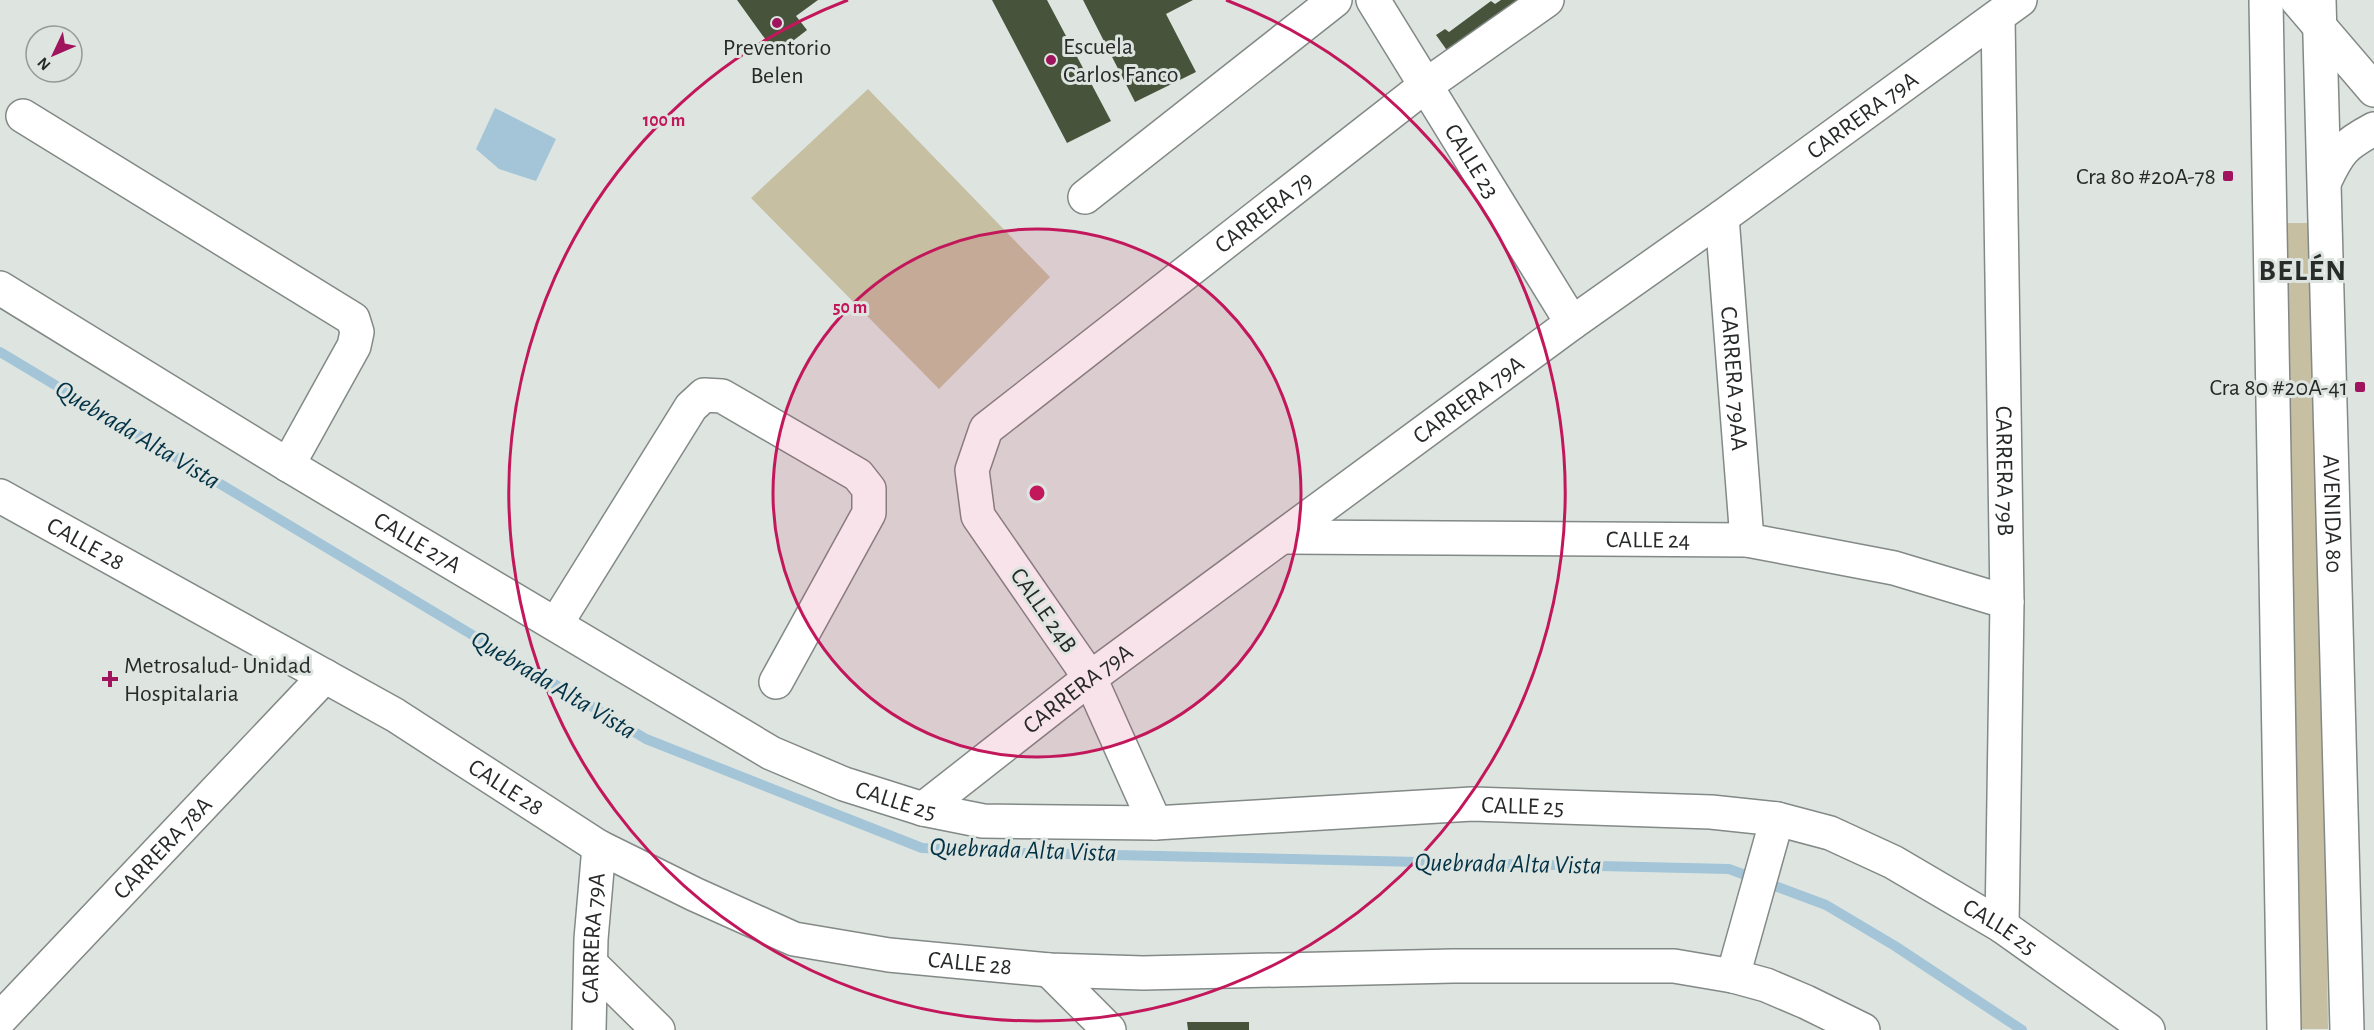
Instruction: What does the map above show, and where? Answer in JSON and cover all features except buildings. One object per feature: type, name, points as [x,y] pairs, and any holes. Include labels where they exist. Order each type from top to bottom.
[{"type":"street","points":[[1085,197],[1335,0]]},
{"type":"street","name":"CALLE 23","points":[[1372,0],[1572,323]]},
{"type":"street","name":"CARRERA 79","points":[[986,429],[1425,87],[1547,0]]},
{"type":"street","points":[[2266,0],[2283,1030]]},
{"type":"street","points":[[2297,0],[2319,14],[2374,90]]},
{"type":"street","name":"CARRERA 79A","points":[[923,809],[1090,678],[1572,323],[2009,8]]},
{"type":"street","name":"CARRERA 79B","points":[[2002,926],[2007,602],[2009,8]]},
{"type":"street","name":"AVENIDA 80","points":[[2319,14],[2347,1030]]},
{"type":"street","points":[[23,116],[353,319],[357,332],[354,346],[288,465]]},
{"type":"street","points":[[2325,181],[2337,155],[2351,142],[2374,129]]},
{"type":"street","name":"CARRERA 79AA","points":[[1722,217],[1747,540]]},
{"type":"street","name":"CALLE 27A","points":[[0,288],[288,465],[771,753],[844,784]]},
{"type":"street","points":[[556,624],[691,406],[704,395],[722,396],[858,475],[869,489],[869,513],[776,682]]},
{"type":"street","name":"CALLE 24B","points":[[986,429],[972,470],[978,516],[1090,678],[1155,823]]},
{"type":"street","name":"CALLE 28","points":[[0,496],[395,715],[599,848],[694,894],[794,939],[889,955],[1049,970]]},
{"type":"street","name":"CALLE 24","points":[[1284,537],[1747,540],[1894,568],[2007,602]]},
{"type":"street","name":"CARRERA 78A","points":[[0,1019],[325,676]]},
{"type":"street","name":"CALLE 25","points":[[844,784],[923,809],[983,821],[1155,823],[1472,804],[1711,812],[1777,819],[1830,834],[1893,862],[2002,926],[2148,1030]]},
{"type":"street","points":[[1733,976],[1777,819]]},
{"type":"street","name":"CARRERA 79A","points":[[589,1030],[593,909],[599,848]]},
{"type":"street","points":[[591,964],[658,1030]]},
{"type":"street","points":[[1049,970],[1143,973],[1452,966],[1674,966],[1733,976],[1766,985],[1863,1030]]},
{"type":"street","points":[[1049,970],[1109,1030]]},
{"type":"shaded area","points":[[868,89],[1050,277],[939,389],[751,198]]},
{"type":"shaded area","points":[[2287,223],[2315,223],[2328,1029],[2301,1029]]},
{"type":"water","points":[[495,108],[556,139],[536,181],[499,169],[476,149]]},
{"type":"waterway","name":"Quebrada Alta Vista","points":[[0,352],[646,739],[922,848],[1025,853],[1729,869],[1826,905],[1895,946],[2022,1030]]},
{"type":"place","name":"Preventorio Belen","points":[[777,23]]},
{"type":"place","name":"Escuela Carlos Fanco","points":[[1051,60]]},
{"type":"place","name":"Cra 80 #20A-78","points":[[2228,176]]},
{"type":"place","name":"Cra 80 #20A-41","points":[[2360,387]]},
{"type":"place","name":"Metrosalud- Unidad Hospitalaria","points":[[110,679]]},
{"type":"district","name":"BELÉN","points":[[2303,270]]}]
